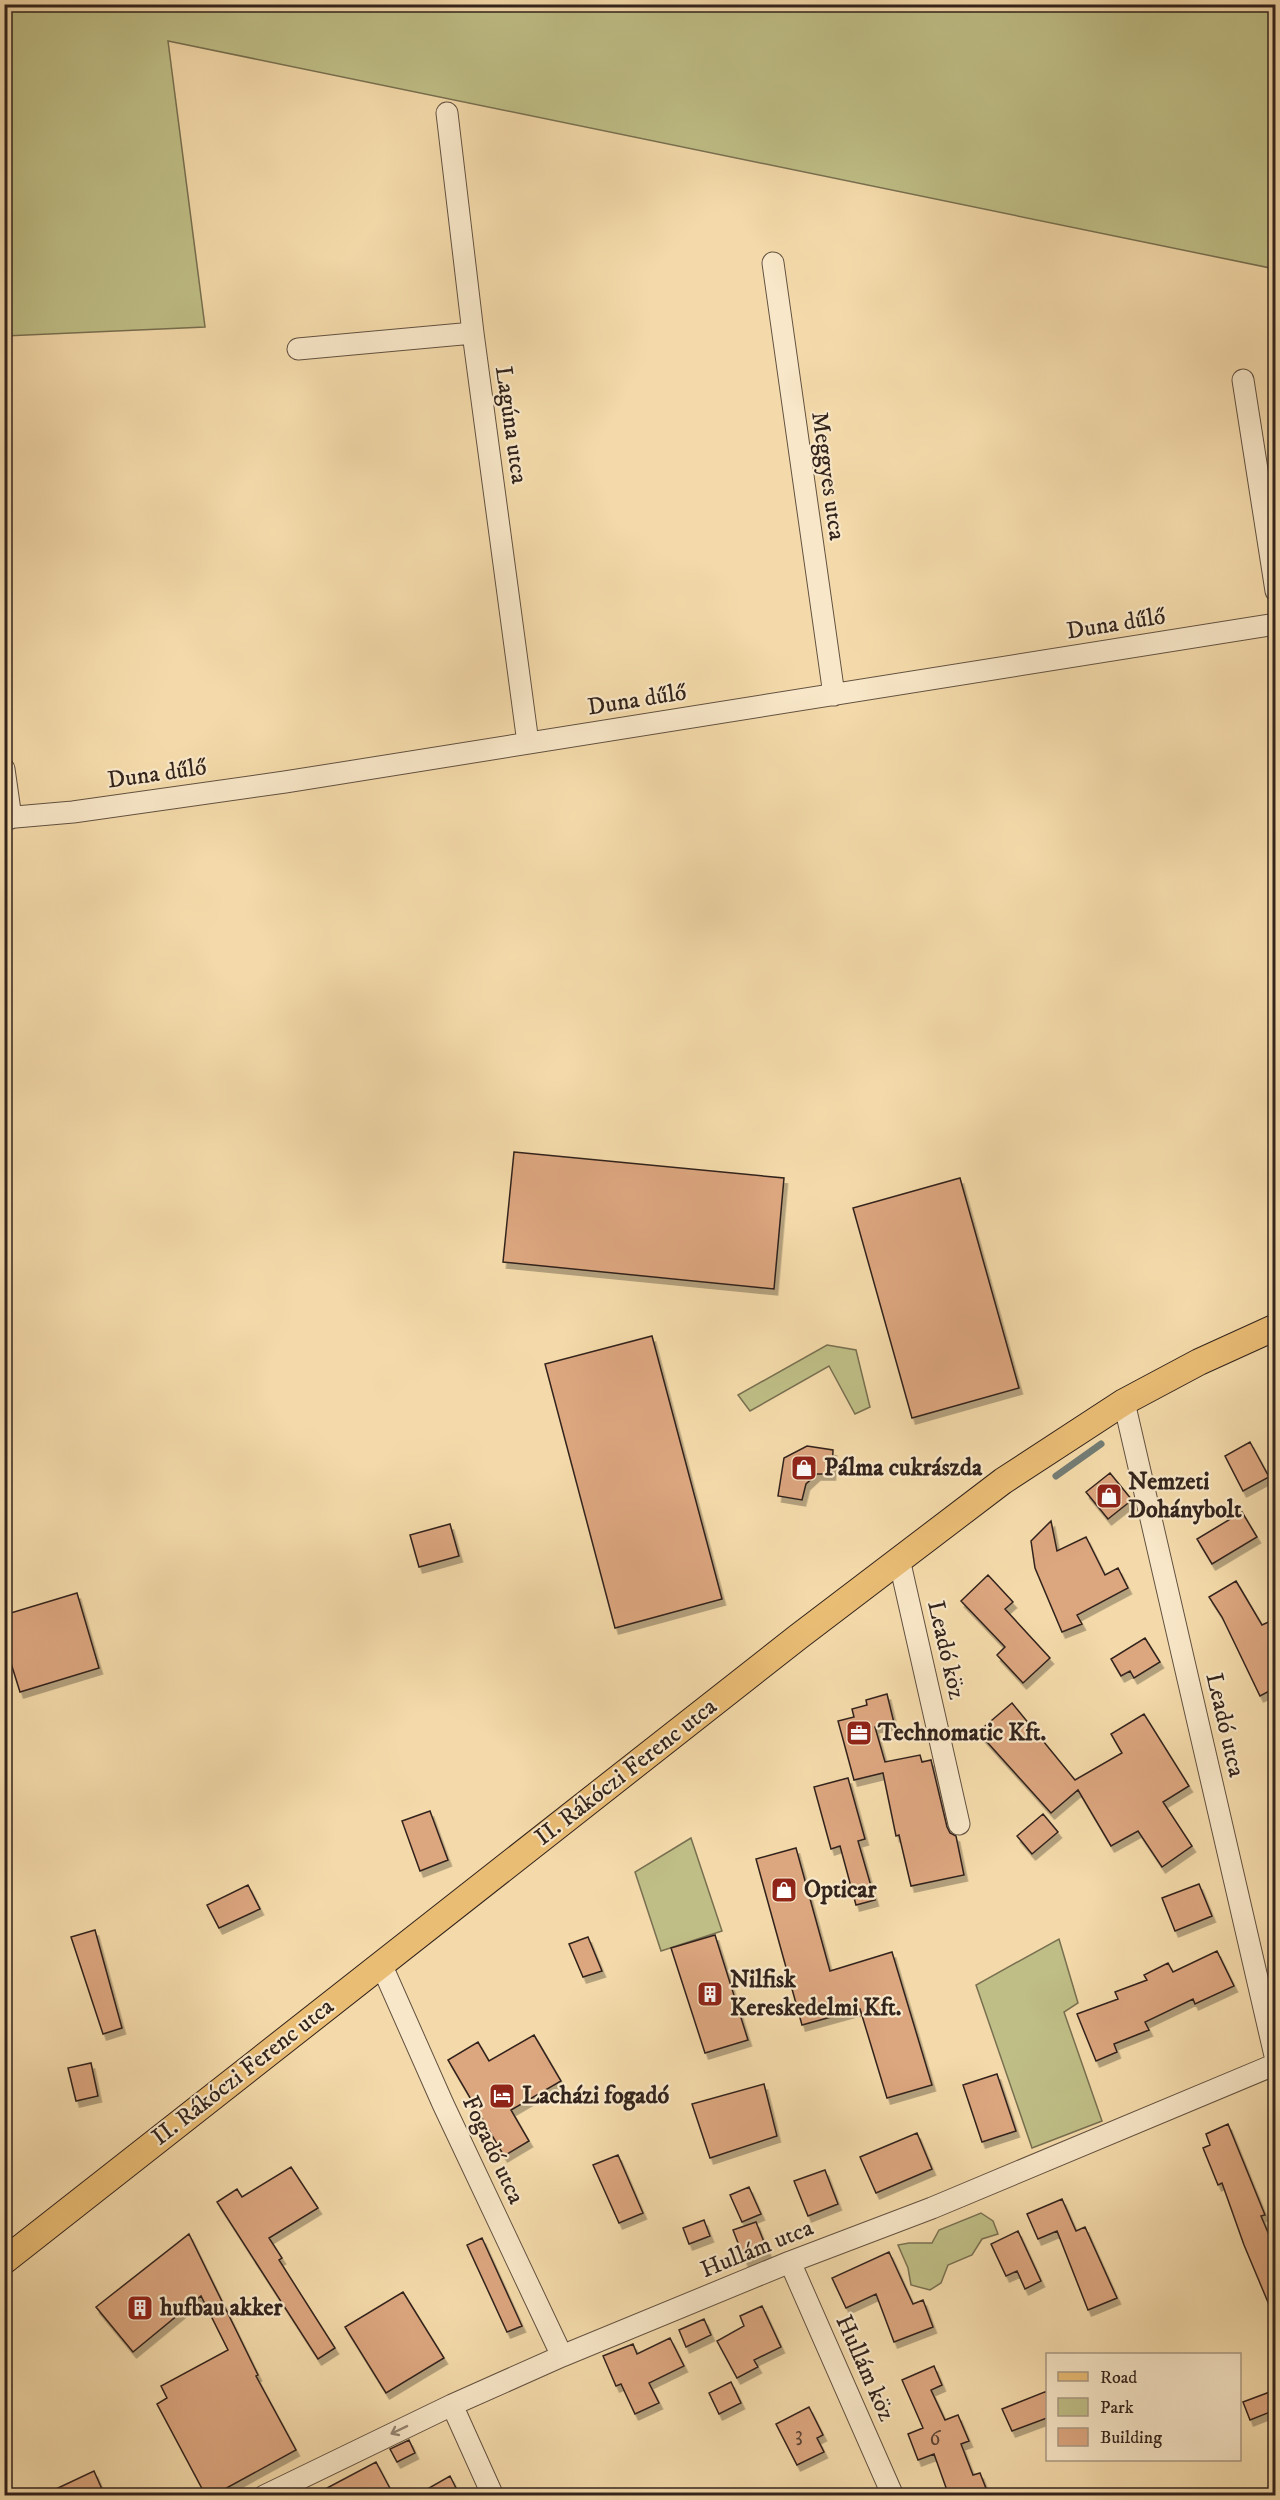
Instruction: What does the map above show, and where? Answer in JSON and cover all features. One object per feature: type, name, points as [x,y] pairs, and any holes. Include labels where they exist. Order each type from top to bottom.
[{"type":"main road","name":"II. Rákóczi Ferenc utca","points":[[4,2261],[899,1559],[1003,1481],[1124,1402],[1199,1362],[1275,1327]]},
{"type":"street","name":"Lagúna utca","points":[[447,113],[473,333],[528,743]]},
{"type":"street","name":"Meggyes utca","points":[[773,263],[834,695]]},
{"type":"street","points":[[298,349],[473,333]]},
{"type":"street","points":[[1243,380],[1275,591]]},
{"type":"street","name":"Duna dűlő","points":[[8,818],[285,782],[1275,624]]},
{"type":"street","points":[[4,770],[8,818]]},
{"type":"street","name":"Leadó utca","points":[[1124,1402],[1275,2062]]},
{"type":"street","name":"Leadó köz","points":[[899,1559],[959,1824]]},
{"type":"street","name":"Fogadó utca","points":[[381,1964],[443,2104],[562,2356]]},
{"type":"street","name":"Hullám utca","points":[[264,2496],[452,2405],[562,2356],[790,2262],[932,2208],[1275,2062]]},
{"type":"street","name":"Hullám köz","points":[[790,2262],[893,2496]]},
{"type":"street","points":[[452,2405],[493,2496]]},
{"type":"green space","points":[[4,5],[1275,5],[1275,269],[168,41],[205,327],[5,336]]},
{"type":"green space","points":[[827,1345],[856,1350],[870,1407],[855,1414],[829,1366],[750,1411],[738,1395]]},
{"type":"green space","points":[[691,1838],[722,1931],[661,1951],[635,1872]]},
{"type":"green space","points":[[1059,1939],[1078,2003],[1064,2012],[1102,2121],[1032,2148],[976,1985]]},
{"type":"green space","points":[[981,2213],[993,2221],[998,2234],[982,2239],[972,2255],[948,2265],[941,2283],[930,2290],[911,2285],[908,2268],[898,2245],[932,2243],[939,2230]]},
{"type":"building","points":[[514,1152],[784,1178],[774,1289],[503,1262]]},
{"type":"building","points":[[960,1178],[1019,1388],[912,1418],[853,1208]]},
{"type":"building","points":[[652,1336],[722,1599],[615,1628],[545,1364]]},
{"type":"building","points":[[1250,1442],[1269,1477],[1243,1491],[1225,1456]]},
{"type":"building","points":[[807,1446],[833,1450],[832,1474],[817,1474],[806,1484],[802,1500],[778,1496],[784,1458]]},
{"type":"building","name":"Nemzeti Dohánybolt","points":[[1110,1473],[1132,1500],[1108,1519],[1086,1492]]},
{"type":"building","points":[[1242,1512],[1257,1537],[1212,1564],[1197,1539]]},
{"type":"building","points":[[1051,1521],[1057,1551],[1086,1537],[1105,1575],[1118,1568],[1128,1588],[1077,1615],[1082,1624],[1062,1632],[1035,1568],[1031,1541]]},
{"type":"building","points":[[450,1524],[459,1556],[419,1567],[410,1535]]},
{"type":"building","points":[[988,1575],[1013,1602],[1005,1609],[1050,1658],[1023,1683],[997,1655],[1005,1647],[961,1601]]},
{"type":"building","points":[[1236,1581],[1262,1625],[1275,1619],[1275,1688],[1260,1696],[1222,1617],[1209,1597]]},
{"type":"building","points":[[77,1593],[99,1668],[20,1692],[4,1641],[4,1615]]},
{"type":"building","points":[[1145,1638],[1160,1662],[1134,1678],[1130,1671],[1121,1676],[1111,1659]]},
{"type":"building","points":[[887,1694],[894,1723],[875,1727],[885,1762],[920,1755],[922,1762],[931,1760],[947,1827],[950,1833],[956,1836],[964,1875],[911,1886],[899,1835],[896,1836],[883,1773],[854,1780],[838,1721],[854,1717],[852,1709],[867,1705],[866,1700]]},
{"type":"building","points":[[1012,1703],[1075,1780],[1122,1753],[1111,1734],[1144,1714],[1189,1786],[1163,1802],[1192,1846],[1162,1867],[1138,1831],[1111,1846],[1078,1790],[1051,1813],[978,1732]]},
{"type":"building","points":[[848,1778],[865,1839],[858,1841],[875,1900],[856,1905],[840,1846],[831,1849],[814,1787]]},
{"type":"building","points":[[430,1811],[448,1860],[420,1871],[402,1821]]},
{"type":"building","points":[[1043,1814],[1058,1832],[1032,1854],[1017,1836]]},
{"type":"building","points":[[796,1848],[830,1971],[892,1952],[932,2085],[887,2098],[860,2009],[802,2025],[756,1859]]},
{"type":"building","points":[[1199,1884],[1212,1916],[1175,1931],[1162,1898]]},
{"type":"building","points":[[248,1885],[260,1909],[219,1928],[207,1905]]},
{"type":"building","points":[[95,1930],[122,2028],[103,2034],[71,1937]]},
{"type":"building","name":"Nilfisk Kereskedelmi Kft.","points":[[715,1935],[748,2040],[705,2053],[671,1948]]},
{"type":"building","points":[[588,1937],[602,1971],[583,1977],[569,1944]]},
{"type":"building","points":[[1217,1951],[1234,1986],[1195,2004],[1193,1999],[1145,2022],[1149,2030],[1114,2044],[1117,2052],[1096,2061],[1077,2014],[1118,1999],[1115,1992],[1147,1980],[1144,1975],[1168,1963],[1173,1972]]},
{"type":"building","name":"Lacházi fogadó","points":[[534,2035],[561,2081],[511,2110],[529,2141],[504,2156],[448,2060],[478,2042],[489,2061]]},
{"type":"building","points":[[91,2063],[98,2096],[76,2101],[68,2068]]},
{"type":"building","points":[[997,2074],[1016,2131],[982,2142],[963,2085]]},
{"type":"building","points":[[764,2084],[777,2136],[710,2158],[692,2104]]},
{"type":"building","points":[[1228,2124],[1265,2215],[1261,2216],[1275,2249],[1275,2319],[1244,2245],[1222,2183],[1218,2185],[1203,2148],[1210,2145],[1206,2134]]},
{"type":"building","points":[[917,2133],[932,2169],[876,2193],[860,2157]]},
{"type":"building","points":[[618,2155],[643,2213],[619,2223],[593,2165]]},
{"type":"building","points":[[291,2167],[318,2208],[269,2238],[282,2258],[279,2260],[335,2348],[318,2359],[217,2202],[237,2189],[242,2197]]},
{"type":"building","points":[[825,2170],[838,2204],[808,2216],[794,2181]]},
{"type":"building","points":[[749,2187],[761,2214],[742,2222],[730,2195]]},
{"type":"building","points":[[1062,2199],[1076,2231],[1085,2227],[1117,2298],[1088,2310],[1057,2231],[1038,2239],[1027,2214]]},
{"type":"building","points":[[704,2220],[710,2236],[689,2244],[683,2228]]},
{"type":"building","points":[[756,2222],[768,2252],[745,2261],[733,2230]]},
{"type":"building","points":[[1018,2231],[1041,2281],[1025,2289],[1017,2271],[1006,2276],[991,2244]]},
{"type":"building","points":[[189,2234],[258,2375],[256,2376],[296,2450],[212,2496],[206,2496],[157,2404],[167,2398],[161,2386],[228,2350],[201,2296],[133,2352],[96,2307]]},
{"type":"building","points":[[482,2238],[522,2326],[507,2332],[467,2245]]},
{"type":"building","points":[[889,2252],[913,2304],[923,2300],[933,2327],[894,2342],[876,2294],[846,2308],[832,2278]]},
{"type":"building","points":[[403,2292],[444,2358],[386,2393],[345,2327]]},
{"type":"building","points":[[762,2306],[781,2347],[754,2360],[758,2367],[737,2378],[717,2341],[744,2326],[740,2316]]},
{"type":"building","points":[[704,2319],[711,2335],[686,2347],[679,2330]]},
{"type":"building","points":[[670,2338],[684,2366],[649,2383],[659,2403],[635,2414],[621,2384],[616,2386],[603,2356],[633,2344],[637,2354]]},
{"type":"building","points":[[934,2366],[942,2385],[931,2390],[945,2420],[958,2415],[969,2441],[961,2444],[973,2475],[980,2473],[989,2496],[949,2496],[934,2454],[918,2460],[908,2434],[923,2428],[902,2380]]},
{"type":"building","points":[[731,2382],[741,2403],[719,2414],[709,2393]]},
{"type":"building","points":[[1275,2390],[1275,2410],[1250,2420],[1243,2402]]},
{"type":"building","points":[[1046,2391],[1046,2418],[1012,2431],[1002,2409]]},
{"type":"building","points":[[809,2407],[823,2435],[817,2438],[824,2452],[797,2465],[776,2424]]},
{"type":"building","points":[[409,2440],[415,2453],[397,2462],[390,2449]]},
{"type":"building","points":[[376,2462],[394,2496],[312,2496]]},
{"type":"building","points":[[94,2471],[105,2496],[41,2496]]},
{"type":"building","points":[[450,2476],[460,2496],[415,2496]]},
{"type":"waterway","points":[[1056,1476],[1101,1444]]},
{"type":"place","name":"Pálma cukrászda","points":[[804,1468]]},
{"type":"place","name":"Nemzeti Dohánybolt","points":[[1109,1496]]},
{"type":"place","name":"Technomatic Kft.","points":[[859,1733]]},
{"type":"place","name":"Opticar","points":[[784,1890]]},
{"type":"place","name":"Nilfisk Kereskedelmi Kft.","points":[[710,1994]]},
{"type":"place","name":"Lacházi fogadó","points":[[502,2096]]},
{"type":"place","name":"hufbau akker","points":[[140,2308]]}]
